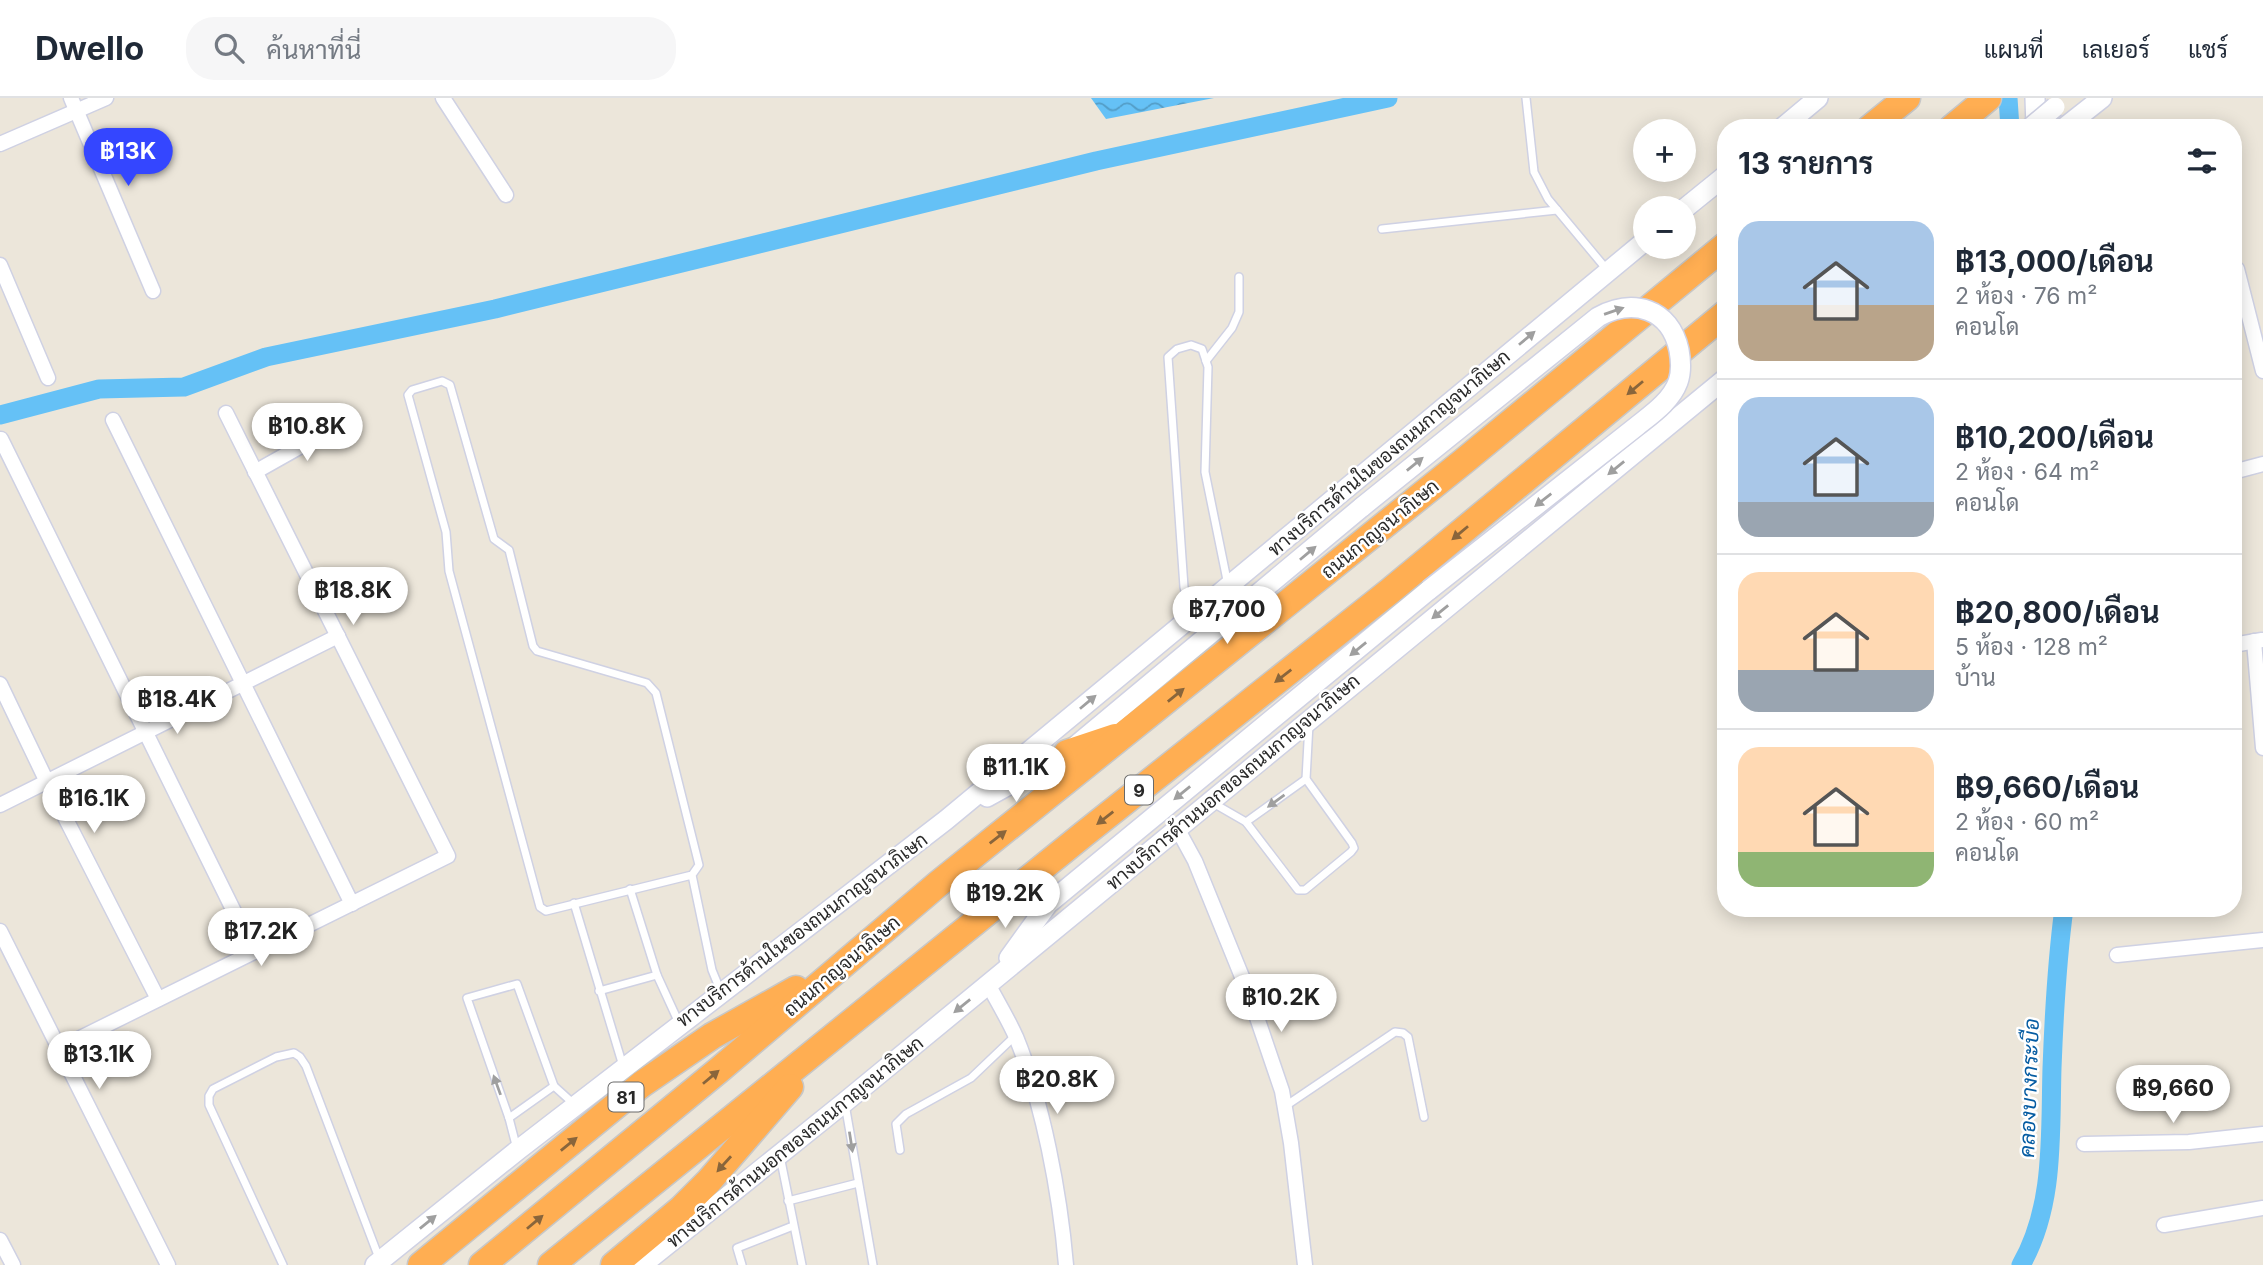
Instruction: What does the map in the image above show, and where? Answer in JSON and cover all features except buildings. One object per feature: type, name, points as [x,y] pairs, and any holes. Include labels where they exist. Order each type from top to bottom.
[{"type":"highway","points":[[1881,119],[1907,98]]},
{"type":"highway","points":[[1963,119],[1988,98]]},
{"type":"highway","name":"ถนนกาญจนาภิเษก","points":[[482,1265],[938,884],[1131,732],[1717,252]]},
{"type":"highway","name":"9","points":[[551,1265],[1390,591],[1717,320]]},
{"type":"highway","points":[[1066,753],[1131,732]]},
{"type":"highway","name":"81","points":[[421,1265],[669,1064],[712,1036],[850,958]]},
{"type":"highway","points":[[614,1265],[681,1209],[709,1181],[832,1038]]},
{"type":"main road","points":[[1793,119],[1818,98]]},
{"type":"main road","points":[[2035,98],[2036,119]]},
{"type":"main road","points":[[2075,119],[2102,98]]},
{"type":"main road","points":[[2041,119],[2061,102]]},
{"type":"main road","points":[[1696,199],[1717,182]]},
{"type":"main road","name":"ทางบริการด้านในของถนนกาญจนาภิเษก","points":[[378,1263],[679,1024],[946,820],[1633,251]]},
{"type":"main road","points":[[946,820],[1066,753],[1362,507],[1598,317],[1625,307],[1639,307],[1652,312],[1671,330],[1677,342],[1681,372],[1677,386],[1667,400],[1429,590],[1048,904],[991,981]]},
{"type":"main road","name":"ทางบริการด้านนอกของถนนกาญจนาภิเษก","points":[[642,1265],[1717,385]]},
{"type":"street","points":[[0,144],[74,105],[106,98]]},
{"type":"street","points":[[443,98],[506,195]]},
{"type":"street","points":[[74,105],[153,291]]},
{"type":"street","points":[[0,265],[48,378]]},
{"type":"street","points":[[2242,289],[2263,371]]},
{"type":"street","points":[[58,1049],[448,856],[226,413]]},
{"type":"street","points":[[113,419],[352,904]]},
{"type":"street","points":[[255,472],[342,423]]},
{"type":"street","points":[[1,439],[254,952]]},
{"type":"street","points":[[2242,470],[2263,464]]},
{"type":"street","points":[[0,805],[338,636]]},
{"type":"street","points":[[2258,640],[2263,748]]},
{"type":"street","points":[[0,684],[158,999]]},
{"type":"street","points":[[1177,828],[1195,861],[1250,994],[1282,1091],[1291,1143],[1305,1265]]},
{"type":"street","points":[[0,932],[168,1265]]},
{"type":"street","points":[[2117,955],[2263,940]]},
{"type":"street","points":[[991,981],[1016,1036],[1033,1087],[1062,1222],[1066,1265]]},
{"type":"street","points":[[2084,1144],[2189,1142],[2263,1134]]},
{"type":"street","points":[[2164,1225],[2263,1208]]},
{"type":"street","points":[[0,1240],[13,1265]]},
{"type":"lane","points":[[1526,98],[1534,172],[1548,200],[1608,271]]},
{"type":"lane","points":[[1382,229],[1557,210]]},
{"type":"lane","points":[[1206,361],[1232,328],[1239,312],[1239,277]]},
{"type":"lane","points":[[1191,616],[1184,587],[1168,357],[1177,349],[1191,345],[1202,349],[1208,367],[1205,472],[1228,585]]},
{"type":"lane","points":[[442,381],[450,385],[494,539],[509,550],[533,646],[537,652],[647,683],[656,693],[699,865],[692,875],[545,911],[540,907],[449,570],[446,532],[408,394],[412,390],[442,381]]},
{"type":"lane","points":[[1209,801],[1246,822],[1296,889],[1305,890],[1354,848],[1306,779],[1309,719]]},
{"type":"lane","points":[[1246,822],[1306,779]]},
{"type":"lane","points":[[692,875],[712,970],[721,992]]},
{"type":"lane","points":[[629,889],[656,975],[679,1024]]},
{"type":"lane","points":[[574,903],[623,1068]]},
{"type":"lane","points":[[599,992],[656,975]]},
{"type":"lane","points":[[518,1150],[467,998],[517,984],[554,1086],[576,1106]]},
{"type":"lane","points":[[1284,1107],[1395,1032],[1408,1037],[1424,1117]]},
{"type":"lane","points":[[900,1150],[896,1124],[906,1114],[971,1078],[1016,1036]]},
{"type":"lane","points":[[283,1265],[209,1105],[209,1096],[213,1089],[265,1062],[294,1053],[306,1066],[378,1263]]},
{"type":"lane","points":[[509,1118],[554,1086]]},
{"type":"lane","points":[[845,1101],[873,1265]]},
{"type":"lane","points":[[779,1154],[802,1265]]},
{"type":"lane","points":[[788,1201],[858,1183]]},
{"type":"lane","points":[[741,1265],[737,1248],[793,1226]]},
{"type":"water","points":[[1091,98],[1214,98],[1106,119]]},
{"type":"waterway","points":[[0,415],[99,389],[184,387],[266,357],[495,309],[1096,161],[1388,98]]},
{"type":"waterway","name":"คลองบางกระบือ","points":[[2008,98],[2009,119]]},
{"type":"waterway","name":"คลองบางกระบือ","points":[[2021,1265],[2040,1219],[2045,1194],[2063,917]]}]
